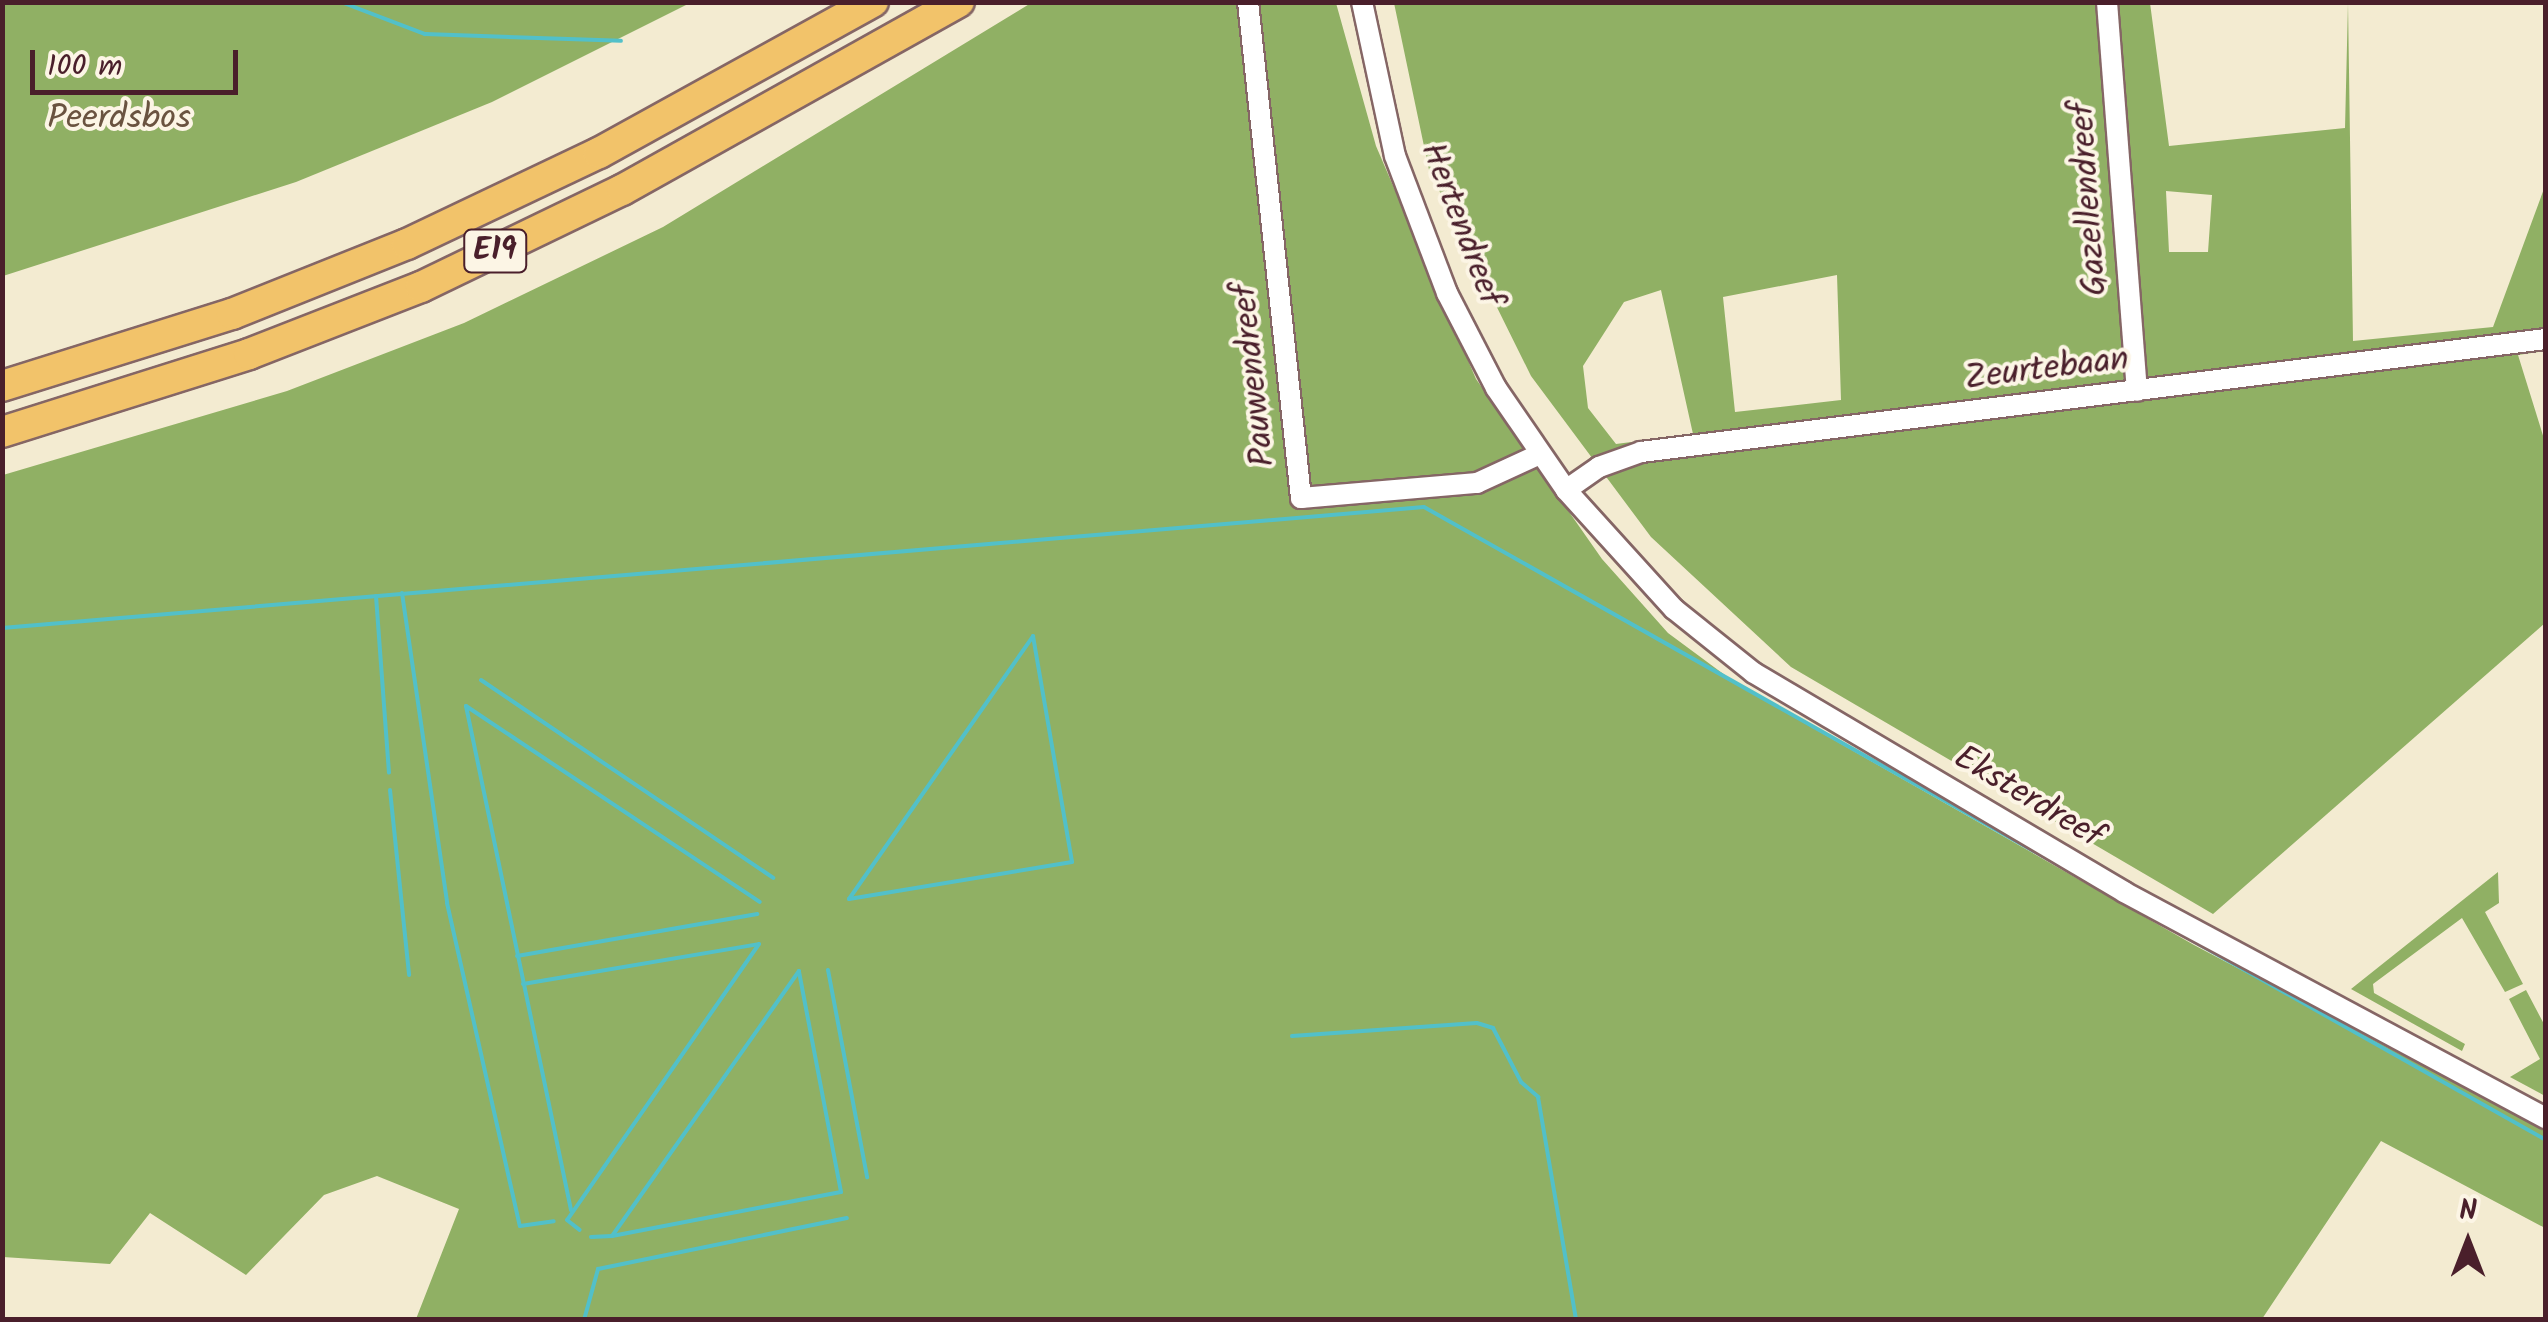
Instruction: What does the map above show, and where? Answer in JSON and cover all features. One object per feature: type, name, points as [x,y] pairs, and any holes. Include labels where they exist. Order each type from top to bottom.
[{"type":"highway","name":"E19","points":[[2,386],[232,314],[406,244],[599,153],[873,2]]},
{"type":"highway","name":"E19","points":[[2,432],[250,354],[420,287],[622,190],[959,2]]},
{"type":"street","name":"Pauwendreef","points":[[1248,2],[1301,498],[1477,483],[1538,455]]},
{"type":"street","name":"Hertendreef","points":[[1362,2],[1396,156],[1447,293],[1538,455]]},
{"type":"street","name":"Gazellendreef","points":[[2108,2],[2137,392]]},
{"type":"street","name":"Zeurtebaan","points":[[1566,490],[1599,467],[1642,452],[2546,339]]},
{"type":"street","name":"Eksterdreef","points":[[1538,455],[1674,609],[1754,674],[2124,892],[2546,1118]]},
{"type":"green space","name":"Peerdsbos","points":[[3,2],[690,3],[492,102],[296,182],[3,276]]},
{"type":"green space","points":[[1031,3],[1336,3],[1376,146],[1476,379],[1602,559],[1668,633],[1741,687],[2194,945],[2546,1131],[2545,1228],[2381,1141],[2262,1319],[416,1319],[459,1209],[377,1176],[324,1195],[246,1275],[150,1213],[110,1264],[3,1257],[3,475],[287,391],[464,323],[663,227]]},
{"type":"green space","points":[[1394,3],[2150,3],[2169,146],[2345,128],[2348,3],[2353,341],[2493,327],[2545,186],[2545,351],[2518,355],[2545,442],[2545,623],[2213,914],[1791,667],[1651,537],[1531,376],[1429,170]],"holes":[[[2166,191],[2212,195],[2208,252],[2169,252]],[[1837,275],[1841,400],[1735,412],[1723,297]],[[1661,290],[1693,434],[1616,444],[1588,408],[1583,366],[1624,302]]]},
{"type":"green space","points":[[2498,872],[2499,903],[2485,912],[2523,984],[2505,992],[2462,918],[2373,984],[2374,993],[2465,1044],[2462,1051],[2351,989]]},
{"type":"green space","points":[[2526,990],[2545,1026],[2545,1096],[2510,1077],[2540,1059],[2509,999]]},
{"type":"waterway","points":[[341,2],[425,34],[621,41]]},
{"type":"waterway","points":[[2,628],[1424,507],[2546,1140]]},
{"type":"waterway","points":[[402,593],[447,903],[520,1226],[554,1221]]},
{"type":"waterway","points":[[376,596],[389,773]]},
{"type":"waterway","points":[[1033,636],[1072,862],[849,899],[1033,636]]},
{"type":"waterway","points":[[481,680],[773,878]]},
{"type":"waterway","points":[[466,706],[571,1210]]},
{"type":"waterway","points":[[466,706],[760,902]]},
{"type":"waterway","points":[[390,790],[409,975]]},
{"type":"waterway","points":[[517,956],[757,914]]},
{"type":"waterway","points":[[523,984],[759,944],[567,1220],[580,1230]]},
{"type":"waterway","points":[[828,970],[867,1177]]},
{"type":"waterway","points":[[591,1237],[612,1236],[841,1192],[799,971],[612,1236]]},
{"type":"waterway","points":[[1292,1036],[1477,1023],[1493,1028],[1521,1082],[1538,1097],[1576,1320]]},
{"type":"waterway","points":[[584,1320],[598,1269],[847,1218]]}]
